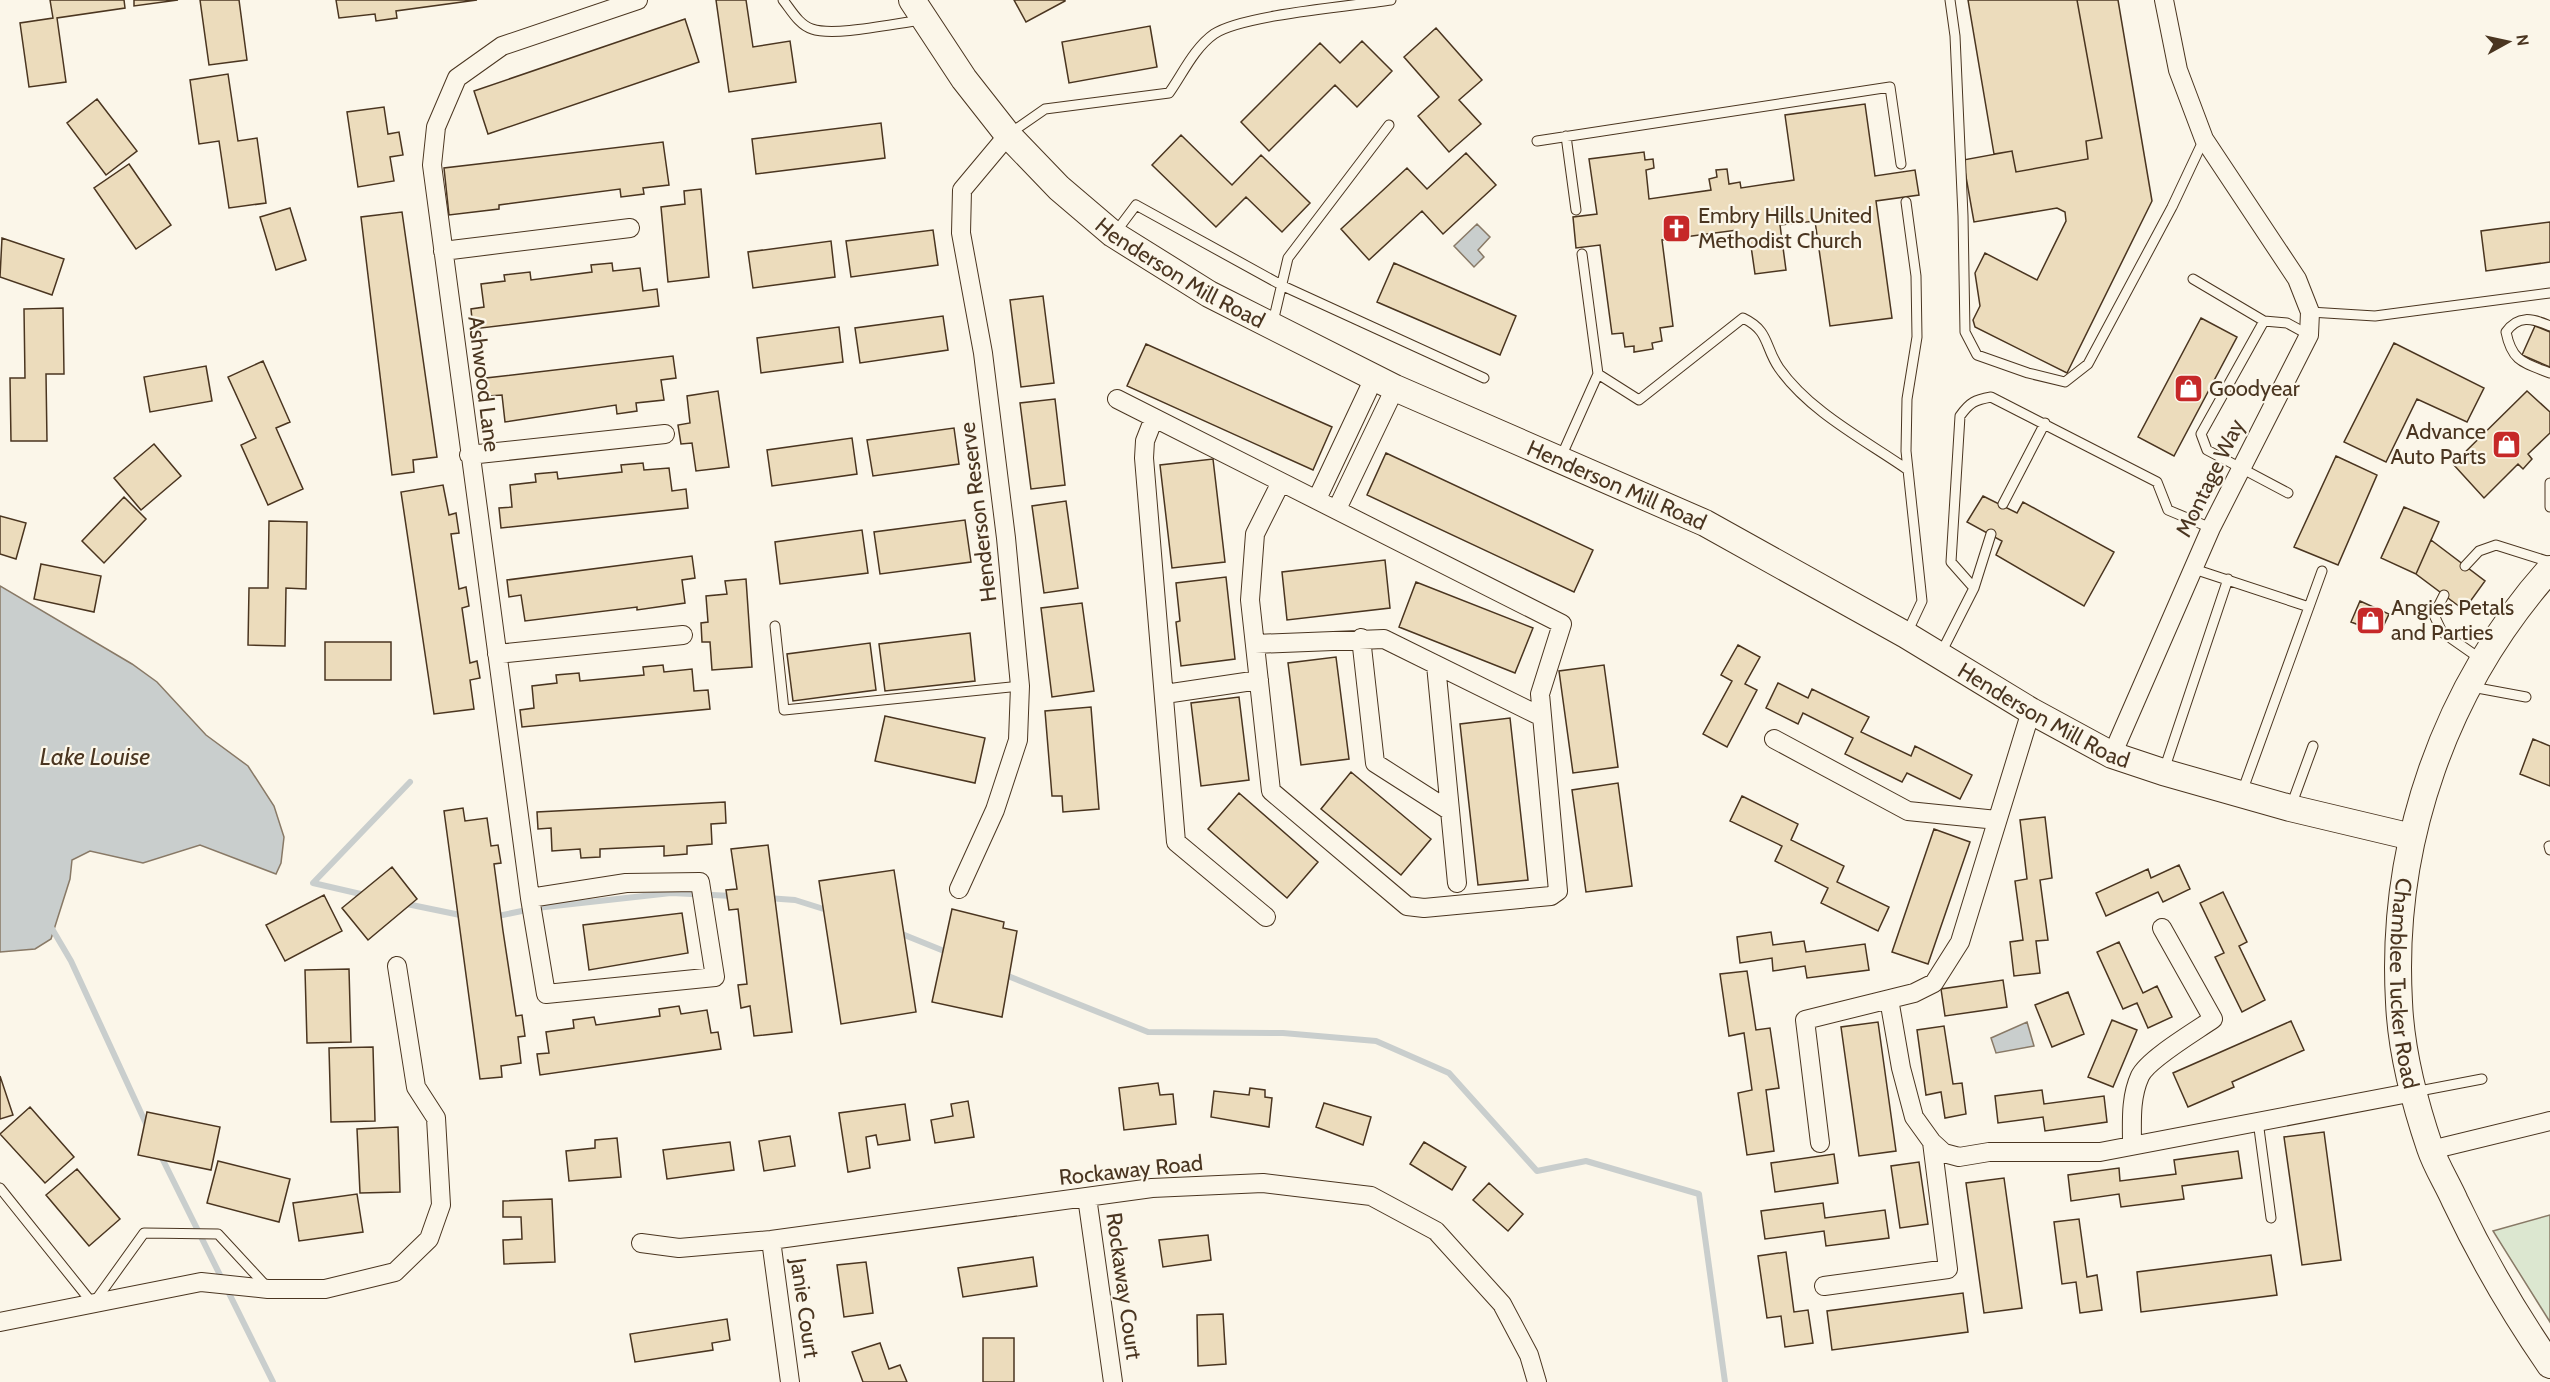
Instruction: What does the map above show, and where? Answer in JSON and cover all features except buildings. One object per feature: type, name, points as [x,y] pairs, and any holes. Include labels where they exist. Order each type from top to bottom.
[{"type":"street","name":"Ashwood Lane","points":[[530,898],[626,883],[700,882],[715,977],[546,994],[530,898],[469,455],[432,165],[436,127],[457,78],[502,46],[639,0]]},
{"type":"street","name":"Montage Way","points":[[2112,755],[2211,528],[2309,335],[2310,312],[2297,279],[2204,139],[2178,70],[2164,0]]},
{"type":"street","name":"Henderson Mill Road","points":[[918,10],[964,79],[1008,135],[1059,188],[1113,234],[1209,294],[1271,328],[1385,383],[1705,524],[1906,635],[2031,711],[2112,755],[2290,808],[2412,837]]},
{"type":"street","name":"Henderson Reserve","points":[[958,889],[995,810],[1018,740],[1020,686],[1007,549],[986,376],[961,233],[962,190],[1008,135]]},
{"type":"street","points":[[443,251],[630,228]]},
{"type":"street","points":[[1317,499],[1351,428],[1385,383]]},
{"type":"street","points":[[1337,509],[1371,438],[1385,383]]},
{"type":"street","points":[[1117,399],[1562,624],[1540,694],[1558,891],[1551,896],[1424,908],[1407,906],[1271,791],[1250,600],[1255,534],[1281,482]]},
{"type":"street","points":[[1154,418],[1145,441],[1144,458],[1176,842],[1266,917]]},
{"type":"street","points":[[1351,428],[1371,438]]},
{"type":"street","points":[[469,455],[665,434]]},
{"type":"street","name":"Chamblee Tucker Road","points":[[2548,575],[2466,686],[2438,747],[2412,837],[2400,929],[2398,1002],[2406,1060],[2431,1150],[2476,1246],[2522,1325],[2550,1365]]},
{"type":"street","points":[[497,654],[683,635]]},
{"type":"street","points":[[1255,644],[1361,638],[1384,639],[1542,717]]},
{"type":"street","points":[[1361,638],[1375,763],[1450,811]]},
{"type":"street","points":[[1436,665],[1457,883]]},
{"type":"street","points":[[1165,694],[1259,680]]},
{"type":"street","points":[[1820,1143],[1804,1020],[1914,993],[1934,983],[1960,942],[2031,711]]},
{"type":"street","points":[[1774,739],[1908,811],[1997,820]]},
{"type":"street","points":[[2132,1145],[2132,1104],[2140,1074],[2164,1053],[2213,1019],[2162,928]]},
{"type":"street","points":[[0,1322],[201,1282],[268,1289],[325,1289],[395,1272],[429,1239],[441,1205],[436,1118],[416,1087],[397,966]]},
{"type":"street","points":[[1889,999],[1907,1096],[1914,1117],[1932,1142],[1944,1153],[1959,1157],[1989,1152],[2100,1152],[2414,1092]]},
{"type":"street","points":[[2431,1150],[2550,1121]]},
{"type":"street","points":[[1824,1286],[1948,1269],[1932,1142]]},
{"type":"street","name":"Rockaway Road","points":[[641,1243],[679,1248],[771,1240],[1152,1188],[1263,1183],[1371,1196],[1436,1231],[1502,1304],[1529,1355],[1537,1382]]},
{"type":"street","name":"Rockaway Court","points":[[1087,1197],[1113,1382]]},
{"type":"street","name":"Janie Court","points":[[771,1240],[790,1382]]},
{"type":"lane","points":[[783,0],[800,23],[812,29],[870,27],[918,10]]},
{"type":"lane","points":[[1008,135],[1045,109],[1168,93],[1198,50],[1214,34],[1243,22],[1391,0]]},
{"type":"lane","points":[[1950,0],[1963,216],[1965,332],[1977,355],[2028,373],[2065,382],[2088,364],[2172,207],[2204,139]]},
{"type":"lane","points":[[1537,141],[1890,87],[1901,164]]},
{"type":"lane","points":[[1271,328],[1288,258],[1389,125]]},
{"type":"lane","points":[[1566,136],[1576,210]]},
{"type":"lane","points":[[1906,202],[1916,276],[1917,337],[1907,399],[1906,451],[1922,601],[1906,635]]},
{"type":"lane","points":[[1113,234],[1136,205],[1283,286],[1484,378]]},
{"type":"lane","points":[[1560,459],[1598,374],[1582,254]]},
{"type":"lane","points":[[2193,279],[2265,321],[2287,323],[2309,335]]},
{"type":"lane","points":[[2310,312],[2375,316],[2550,293]]},
{"type":"lane","points":[[1598,374],[1639,400],[1743,318],[1759,326],[1778,367],[1803,396],[1908,470]]},
{"type":"lane","points":[[2550,326],[2524,318],[2513,323],[2506,332],[2510,350],[2521,361],[2550,373]]},
{"type":"lane","points":[[2265,321],[2201,434],[2207,450],[2288,493]]},
{"type":"lane","points":[[1974,588],[1951,562],[1960,416],[1971,401],[1991,397],[2157,482],[2168,510],[2211,528]]},
{"type":"lane","points":[[2003,504],[2045,423]]},
{"type":"lane","points":[[2550,483],[2550,507]]},
{"type":"lane","points":[[1940,655],[1974,588],[1991,534]]},
{"type":"lane","points":[[2465,566],[2479,551],[2496,545],[2548,575]]},
{"type":"lane","points":[[2194,569],[2309,607]]},
{"type":"lane","points":[[2241,794],[2322,571]]},
{"type":"lane","points":[[2163,772],[2228,579]]},
{"type":"lane","points":[[2444,595],[2434,615],[2442,632],[2483,661]]},
{"type":"lane","points":[[775,626],[784,710],[1020,686]]},
{"type":"lane","points":[[2466,686],[2526,697]]},
{"type":"lane","points":[[2290,808],[2313,746]]},
{"type":"lane","points":[[2414,1092],[2482,1079]]},
{"type":"lane","points":[[2258,1121],[2271,1218]]},
{"type":"lane","points":[[0,1188],[93,1304],[144,1233],[218,1234],[268,1289]]},
{"type":"green space","points":[[2550,1215],[2550,1322],[2493,1231]]},
{"type":"water","points":[[1477,224],[1490,237],[1478,250],[1484,257],[1474,267],[1454,246]]},
{"type":"water","name":"Lake Louise","points":[[0,586],[132,664],[157,682],[206,735],[248,766],[274,806],[284,837],[281,863],[276,874],[200,845],[143,863],[90,851],[72,860],[70,879],[51,939],[35,949],[0,952]]},
{"type":"water","points":[[2027,1022],[2034,1046],[1996,1053],[1991,1038]]},
{"type":"waterway","points":[[365,895],[313,883],[410,782]]},
{"type":"waterway","points":[[493,917],[536,908],[671,893],[733,896]]},
{"type":"waterway","points":[[767,898],[795,900],[830,911]]},
{"type":"waterway","points":[[402,903],[465,916]]},
{"type":"waterway","points":[[51,927],[71,961],[148,1128]]},
{"type":"waterway","points":[[897,932],[949,953]]},
{"type":"waterway","points":[[1003,974],[1148,1032],[1283,1033],[1376,1041],[1449,1073],[1537,1171],[1586,1161],[1699,1194],[1725,1382]]},
{"type":"waterway","points":[[160,1154],[273,1382]]},
{"type":"place","name":"Embry Hills United Methodist Church","points":[[1677,228]]},
{"type":"place","name":"Goodyear","points":[[2188,388]]},
{"type":"place","name":"Advance Auto Parts","points":[[2507,444]]},
{"type":"place","name":"Angies Petals and Parties","points":[[2370,620]]}]
